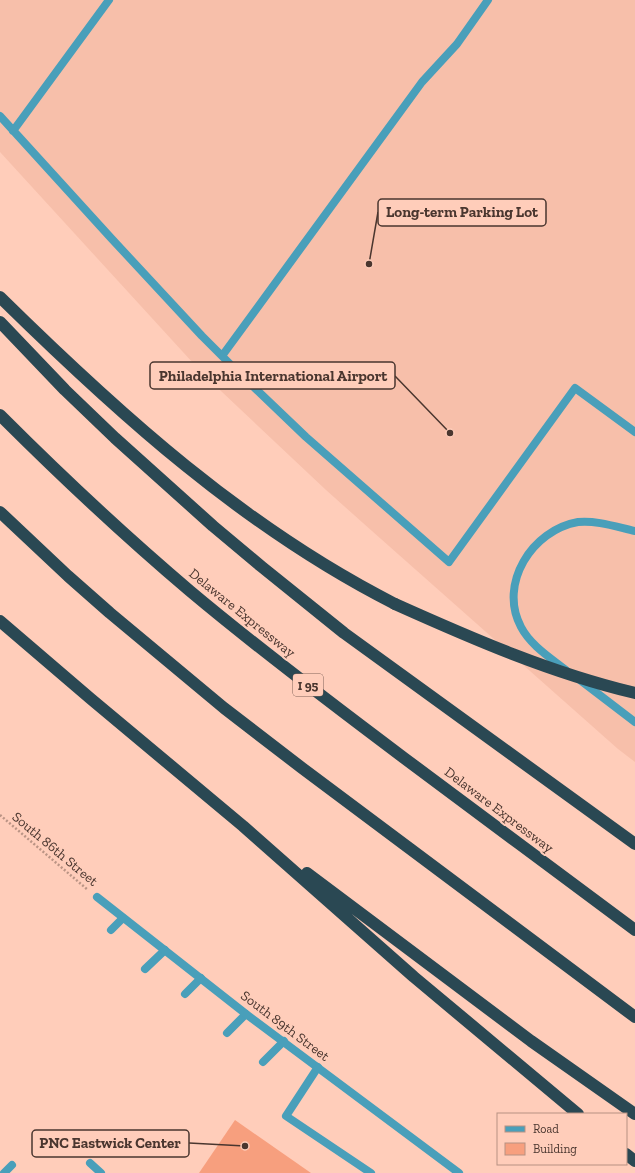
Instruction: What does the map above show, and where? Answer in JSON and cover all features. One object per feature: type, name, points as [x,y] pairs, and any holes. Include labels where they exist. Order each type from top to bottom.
[{"type":"highway","points":[[0,297],[99,391],[205,481],[312,558],[342,576],[395,604],[467,636],[526,659],[601,684],[635,693]]},
{"type":"highway","points":[[0,322],[65,390],[121,443],[207,521],[262,567],[344,633],[635,844]]},
{"type":"highway","name":"Delaware Expressway","points":[[0,415],[118,527],[230,623],[345,714],[635,930]]},
{"type":"highway","points":[[0,512],[36,547],[110,613],[218,703],[302,768],[635,1017]]},
{"type":"highway","points":[[0,621],[90,699],[243,826],[414,977],[577,1113]]},
{"type":"highway","points":[[243,826],[537,1045],[635,1114]]},
{"type":"highway","points":[[627,1155],[635,1161]]},
{"type":"street","points":[[13,130],[108,0]]},
{"type":"street","points":[[222,356],[422,82],[457,44],[488,0]]},
{"type":"street","points":[[0,116],[111,238],[222,356],[306,437],[449,562],[575,388],[635,432]]},
{"type":"street","points":[[635,531],[602,524],[579,522],[559,528],[539,540],[530,549],[518,571],[514,596],[518,620],[522,629],[536,645],[635,722]]},
{"type":"street","name":"South 89th Street","points":[[97,898],[246,1014],[459,1173]]},
{"type":"street","points":[[111,930],[123,918]]},
{"type":"street","points":[[145,969],[164,950]]},
{"type":"street","points":[[186,994],[201,978]]},
{"type":"street","points":[[227,1033],[246,1014]]},
{"type":"street","points":[[263,1062],[284,1041]]},
{"type":"street","points":[[318,1067],[286,1116],[371,1173]]},
{"type":"street","points":[[90,1163],[101,1173]]},
{"type":"street","points":[[0,1169],[4,1173],[12,1165]]},
{"type":"path","name":"South 86th Street","points":[[0,815],[97,898]]},
{"type":"shaded area","points":[[0,0],[635,0],[635,762],[618,749],[326,490],[204,375],[0,152]]},
{"type":"building","points":[[235,1120],[311,1173],[199,1173]]},
{"type":"place","name":"Long-term Parking Lot","points":[[369,264]]},
{"type":"place","name":"Philadelphia International Airport","points":[[450,433]]},
{"type":"place","name":"PNC Eastwick Center","points":[[245,1146]]}]
